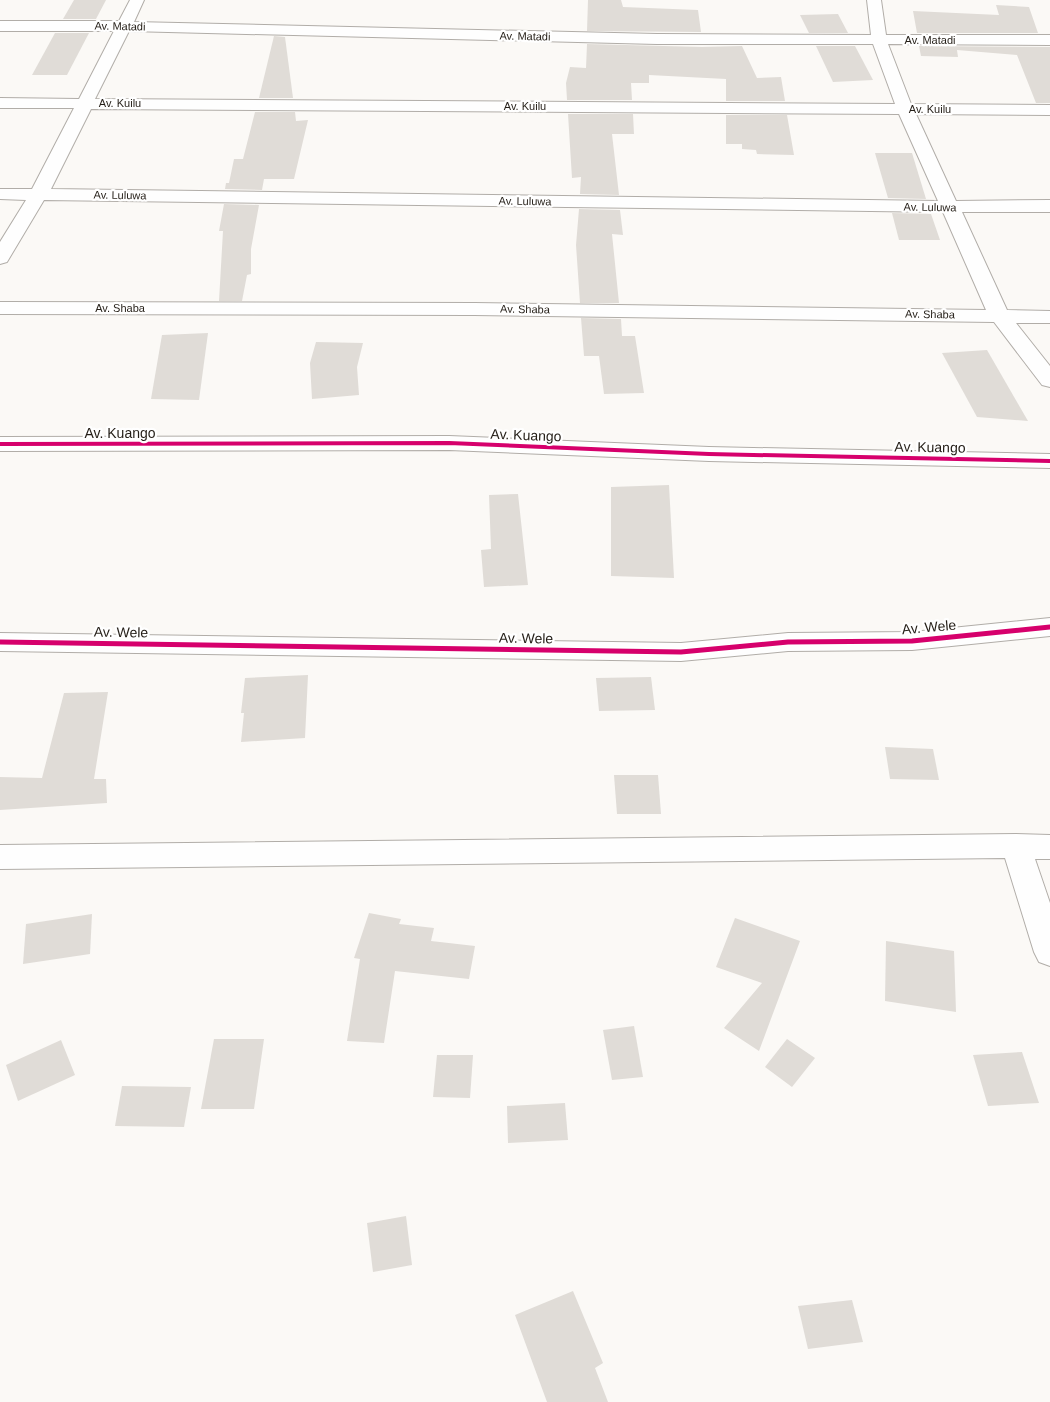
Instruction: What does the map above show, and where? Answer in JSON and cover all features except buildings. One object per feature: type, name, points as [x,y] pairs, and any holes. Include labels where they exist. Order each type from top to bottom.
[{"type":"street","points":[[0,258],[39,194],[138,0]]},
{"type":"street","points":[[874,0],[879,40],[905,109],[998,315],[1050,380]]},
{"type":"street","name":"Av. Matadi","points":[[0,26],[124,26],[657,39],[1050,40]]},
{"type":"street","name":"Av. Kuilu","points":[[0,103],[87,102],[1050,110]]},
{"type":"street","name":"Av. Luluwa","points":[[0,194],[950,207],[1050,206]]},
{"type":"street","name":"Av. Shaba","points":[[0,308],[474,309],[1050,317]]},
{"type":"street","name":"Av. Kuango","points":[[0,444],[449,443],[709,454],[1050,461]]},
{"type":"street","name":"Av. Wele","points":[[0,642],[680,652],[788,642],[912,641],[1050,627]]},
{"type":"street","points":[[1016,846],[1050,952]]},
{"type":"street","points":[[0,857],[1050,847]]},
{"type":"cycle path","points":[[0,444],[449,443],[709,454],[1050,461]]},
{"type":"cycle path","points":[[0,642],[681,652],[788,642],[912,641],[1050,627]]}]
